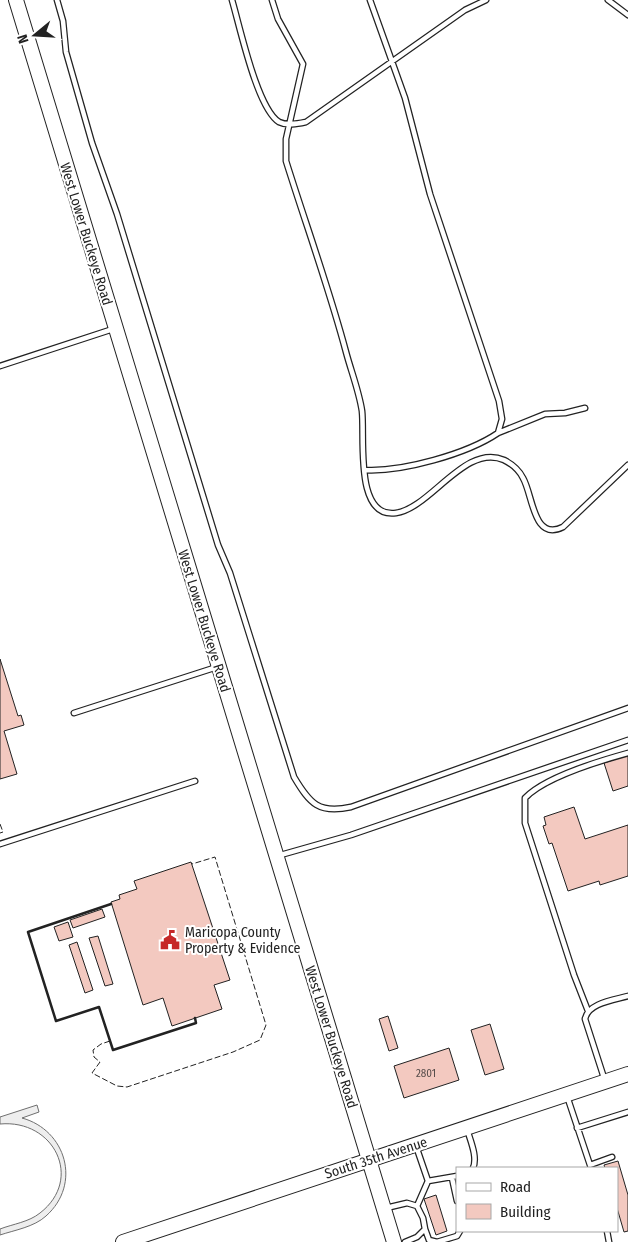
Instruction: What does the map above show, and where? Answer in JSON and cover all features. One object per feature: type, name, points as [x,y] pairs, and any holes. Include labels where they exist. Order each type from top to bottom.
[{"type":"main road","name":"West Lower Buckeye Road","points":[[16,0],[394,1242]]},
{"type":"main road","name":"South 35th Avenue","points":[[124,1242],[628,1074]]},
{"type":"lane","points":[[57,0],[63,21],[66,52],[92,143],[117,214],[218,545],[230,574],[294,777],[305,795],[320,808],[334,811],[351,807],[628,708]]},
{"type":"lane","points":[[232,0],[261,98],[271,115],[281,123],[291,124],[306,122],[464,10],[486,0]]},
{"type":"lane","points":[[272,0],[278,19],[304,64],[286,139],[286,161],[336,313],[362,408],[366,491],[373,504],[383,512],[397,513],[412,507],[460,469],[480,460],[497,457],[512,464],[524,478],[537,520],[547,530],[555,531],[563,527],[628,464]]},
{"type":"lane","points":[[370,0],[405,98],[430,194],[499,402],[502,420],[498,433]]},
{"type":"lane","points":[[608,0],[628,15]]},
{"type":"lane","points":[[0,366],[115,328]]},
{"type":"lane","points":[[365,470],[383,471],[438,459],[490,439],[498,433],[545,414],[565,414],[585,408]]},
{"type":"lane","points":[[74,713],[219,667]]},
{"type":"lane","points":[[276,856],[351,835],[628,740]]},
{"type":"lane","points":[[588,1011],[524,823],[525,798],[534,789],[597,762],[628,753]]},
{"type":"lane","points":[[0,844],[195,781]]},
{"type":"lane","points":[[605,1082],[585,1019],[592,1007],[628,996]]},
{"type":"lane","points":[[567,1095],[590,1166],[612,1157]]},
{"type":"lane","points":[[577,1128],[628,1112]]},
{"type":"lane","points":[[467,1128],[474,1151],[474,1167]]},
{"type":"lane","points":[[416,1146],[428,1181],[417,1206]]},
{"type":"lane","points":[[428,1181],[454,1177],[456,1193]]},
{"type":"lane","points":[[384,1209],[407,1203],[417,1206],[423,1218],[429,1240],[437,1242],[457,1236],[459,1232]]},
{"type":"lane","points":[[405,1242],[417,1237],[425,1229]]},
{"type":"shaded area","points":[[37,1105],[39,1112],[22,1118],[37,1124],[49,1134],[58,1146],[64,1160],[66,1174],[64,1189],[57,1203],[41,1220],[24,1228],[0,1235],[0,1229],[26,1221],[40,1213],[53,1199],[60,1184],[61,1169],[57,1154],[48,1141],[35,1131],[19,1125],[0,1124],[0,1117]]},
{"type":"building","points":[[0,659],[18,716],[21,715],[24,725],[4,731],[17,774],[0,779]]},
{"type":"building","points":[[628,755],[628,786],[613,791],[604,763]]},
{"type":"building","points":[[574,807],[585,839],[628,825],[628,876],[600,885],[599,881],[568,891],[552,843],[549,844],[543,826],[546,825],[544,817]]},
{"type":"building","name":"Maricopa County Property & Evidence","points":[[191,862],[230,980],[214,985],[222,1009],[172,1026],[163,998],[143,1005],[111,902],[120,899],[119,895],[137,889],[134,881]]},
{"type":"building","points":[[102,909],[105,917],[73,928],[70,920]]},
{"type":"building","points":[[68,922],[73,937],[59,941],[54,927]]},
{"type":"building","points":[[98,936],[113,984],[105,986],[89,938]]},
{"type":"building","points":[[77,942],[93,990],[85,993],[69,945]]},
{"type":"building","points":[[388,1016],[398,1048],[389,1051],[379,1019]]},
{"type":"building","points":[[490,1024],[504,1069],[485,1075],[471,1030]]},
{"type":"building","points":[[449,1048],[459,1080],[404,1098],[394,1066]]},
{"type":"building","points":[[618,1161],[628,1195],[628,1231],[624,1232],[618,1211],[618,1167],[605,1167],[604,1165]]},
{"type":"building","points":[[436,1195],[447,1231],[436,1235],[424,1199]]},
{"type":"fence","points":[[0,824],[3,832],[0,833]]},
{"type":"fence","points":[[110,1041],[101,1044],[93,1050],[94,1057],[100,1062],[92,1073],[117,1086],[127,1087],[233,1052],[260,1040],[266,1025],[215,857],[192,864]]},
{"type":"wall","points":[[111,904],[28,932],[56,1021],[99,1007],[113,1050],[196,1023],[195,1018]]},
{"type":"place","name":"Maricopa County Property & Evidence","points":[[170,940]]}]
